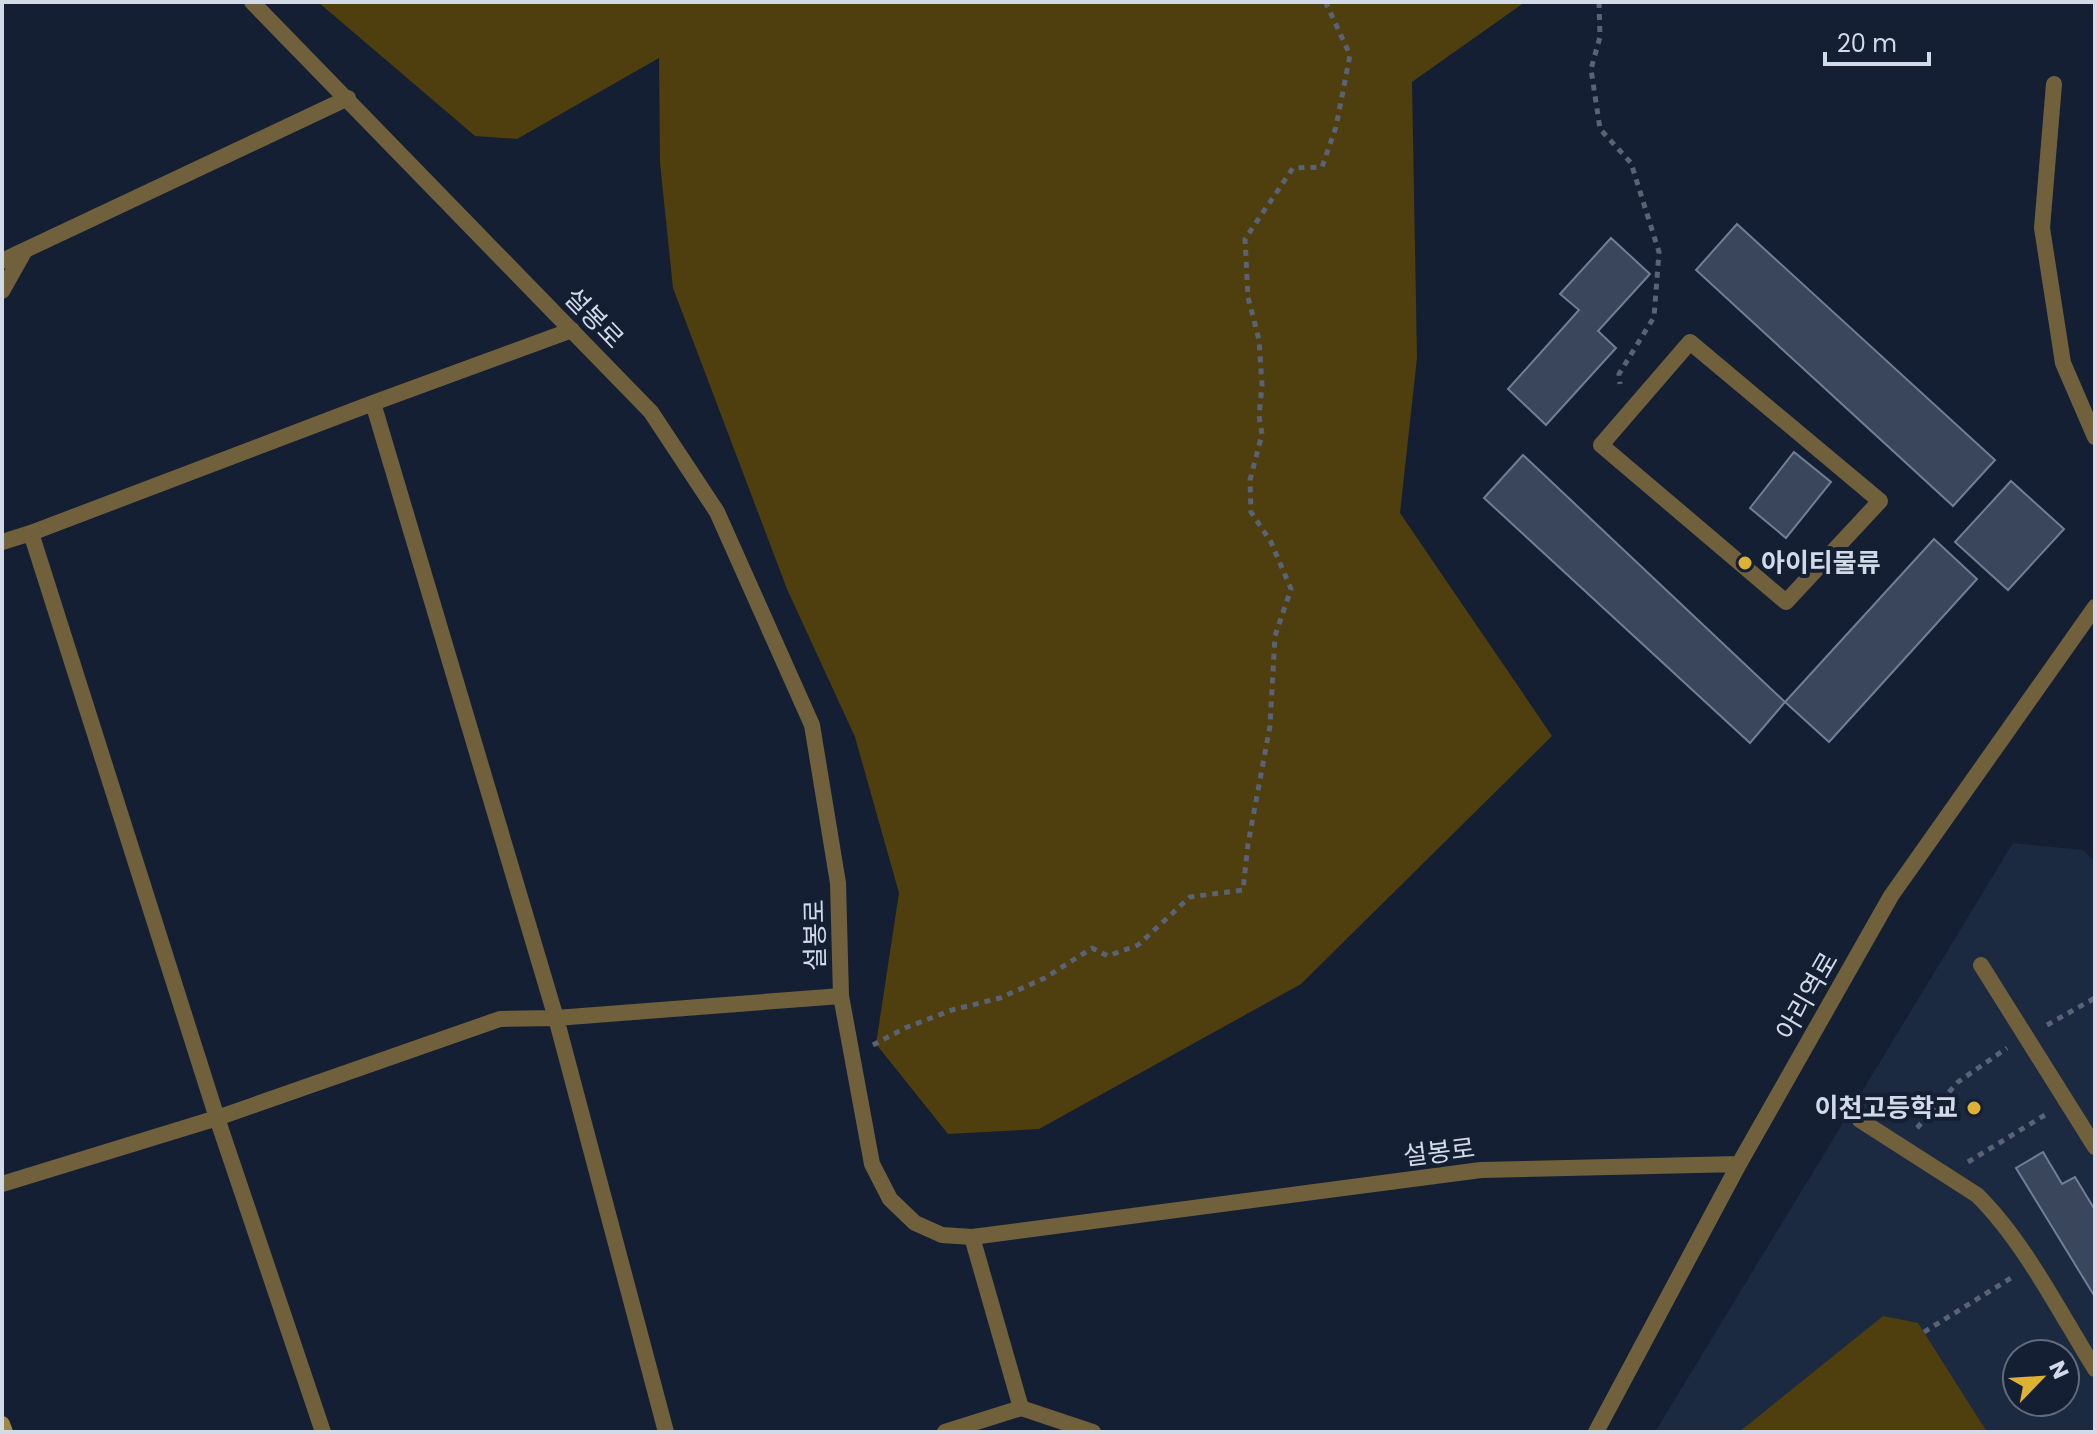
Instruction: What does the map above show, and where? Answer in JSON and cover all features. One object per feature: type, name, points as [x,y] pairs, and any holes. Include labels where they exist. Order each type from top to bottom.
[{"type":"street","name":"설봉로","points":[[252,2],[651,412],[717,512],[812,725],[838,883],[841,996],[872,1164],[890,1199],[915,1223],[942,1235],[972,1237],[1481,1170],[1739,1164]]},
{"type":"street","points":[[2054,84],[2042,228],[2063,363],[2095,437]]},
{"type":"street","points":[[2,261],[348,98]]},
{"type":"street","points":[[2,291],[24,252]]},
{"type":"street","points":[[2,542],[572,330]]},
{"type":"street","points":[[1690,342],[1880,501],[1786,602],[1601,445],[1625,418],[1690,342]]},
{"type":"street","points":[[373,403],[556,1018],[666,1432]]},
{"type":"street","points":[[31,533],[217,1118],[323,1432]]},
{"type":"street","name":"아리역로","points":[[1596,1432],[1739,1164],[1891,896],[2095,607]]},
{"type":"street","points":[[1981,965],[2095,1147]]},
{"type":"street","points":[[2,1184],[217,1118],[500,1019],[556,1018],[841,996]]},
{"type":"street","points":[[1860,1120],[1977,1195],[1990,1207],[2095,1369]]},
{"type":"street","points":[[972,1237],[1021,1408]]},
{"type":"street","points":[[945,1432],[1021,1408],[1093,1432]]},
{"type":"street","points":[[2,1424],[5,1432]]},
{"type":"path","points":[[852,1057],[905,1028],[952,1010],[1000,998],[1045,978],[1092,948],[1108,956],[1138,945],[1190,897],[1243,890],[1248,844],[1270,726],[1275,636],[1291,589],[1271,542],[1251,512],[1250,480],[1262,434],[1259,416],[1262,385],[1259,340],[1248,297],[1245,239],[1293,168],[1322,167],[1336,127],[1350,55],[1327,2]]},
{"type":"path","points":[[1599,2],[1600,37],[1591,69],[1600,129],[1631,163],[1659,252],[1654,317],[1619,374],[1625,418]]},
{"type":"path","points":[[1902,1146],[1958,1082],[1996,1054],[2095,998]]},
{"type":"path","points":[[1946,1175],[2067,1102]]},
{"type":"path","points":[[1924,1332],[2031,1266]]},
{"type":"shaded area","points":[[318,2],[1525,2],[1412,82],[1417,358],[1400,513],[1552,736],[1301,984],[1039,1129],[948,1134],[876,1044],[899,893],[855,737],[787,589],[673,288],[660,163],[659,58],[517,139],[475,136]]},
{"type":"shaded area","name":"이천고등학교","points":[[2013,843],[2083,850],[2095,862],[2095,1432],[1655,1432]]},
{"type":"shaded area","points":[[1883,1316],[1918,1323],[1987,1432],[1739,1432]]},
{"type":"building","points":[[1737,224],[1995,460],[1953,506],[1696,270]]},
{"type":"building","points":[[1611,238],[1650,274],[1598,331],[1616,348],[1546,425],[1508,389],[1579,310],[1560,294]]},
{"type":"building","points":[[1794,452],[1831,482],[1786,538],[1750,508]]},
{"type":"building","points":[[1523,455],[1785,702],[1750,743],[1484,498]]},
{"type":"building","points":[[2011,481],[2064,529],[2008,590],[1955,542]]},
{"type":"building","points":[[1934,539],[1977,579],[1829,742],[1785,702]]},
{"type":"building","points":[[2043,1152],[2062,1184],[2075,1177],[2095,1210],[2095,1297],[2016,1168]]},
{"type":"place","name":"아이티물류","points":[[1745,563]]},
{"type":"place","name":"이천고등학교","points":[[1974,1108]]}]
